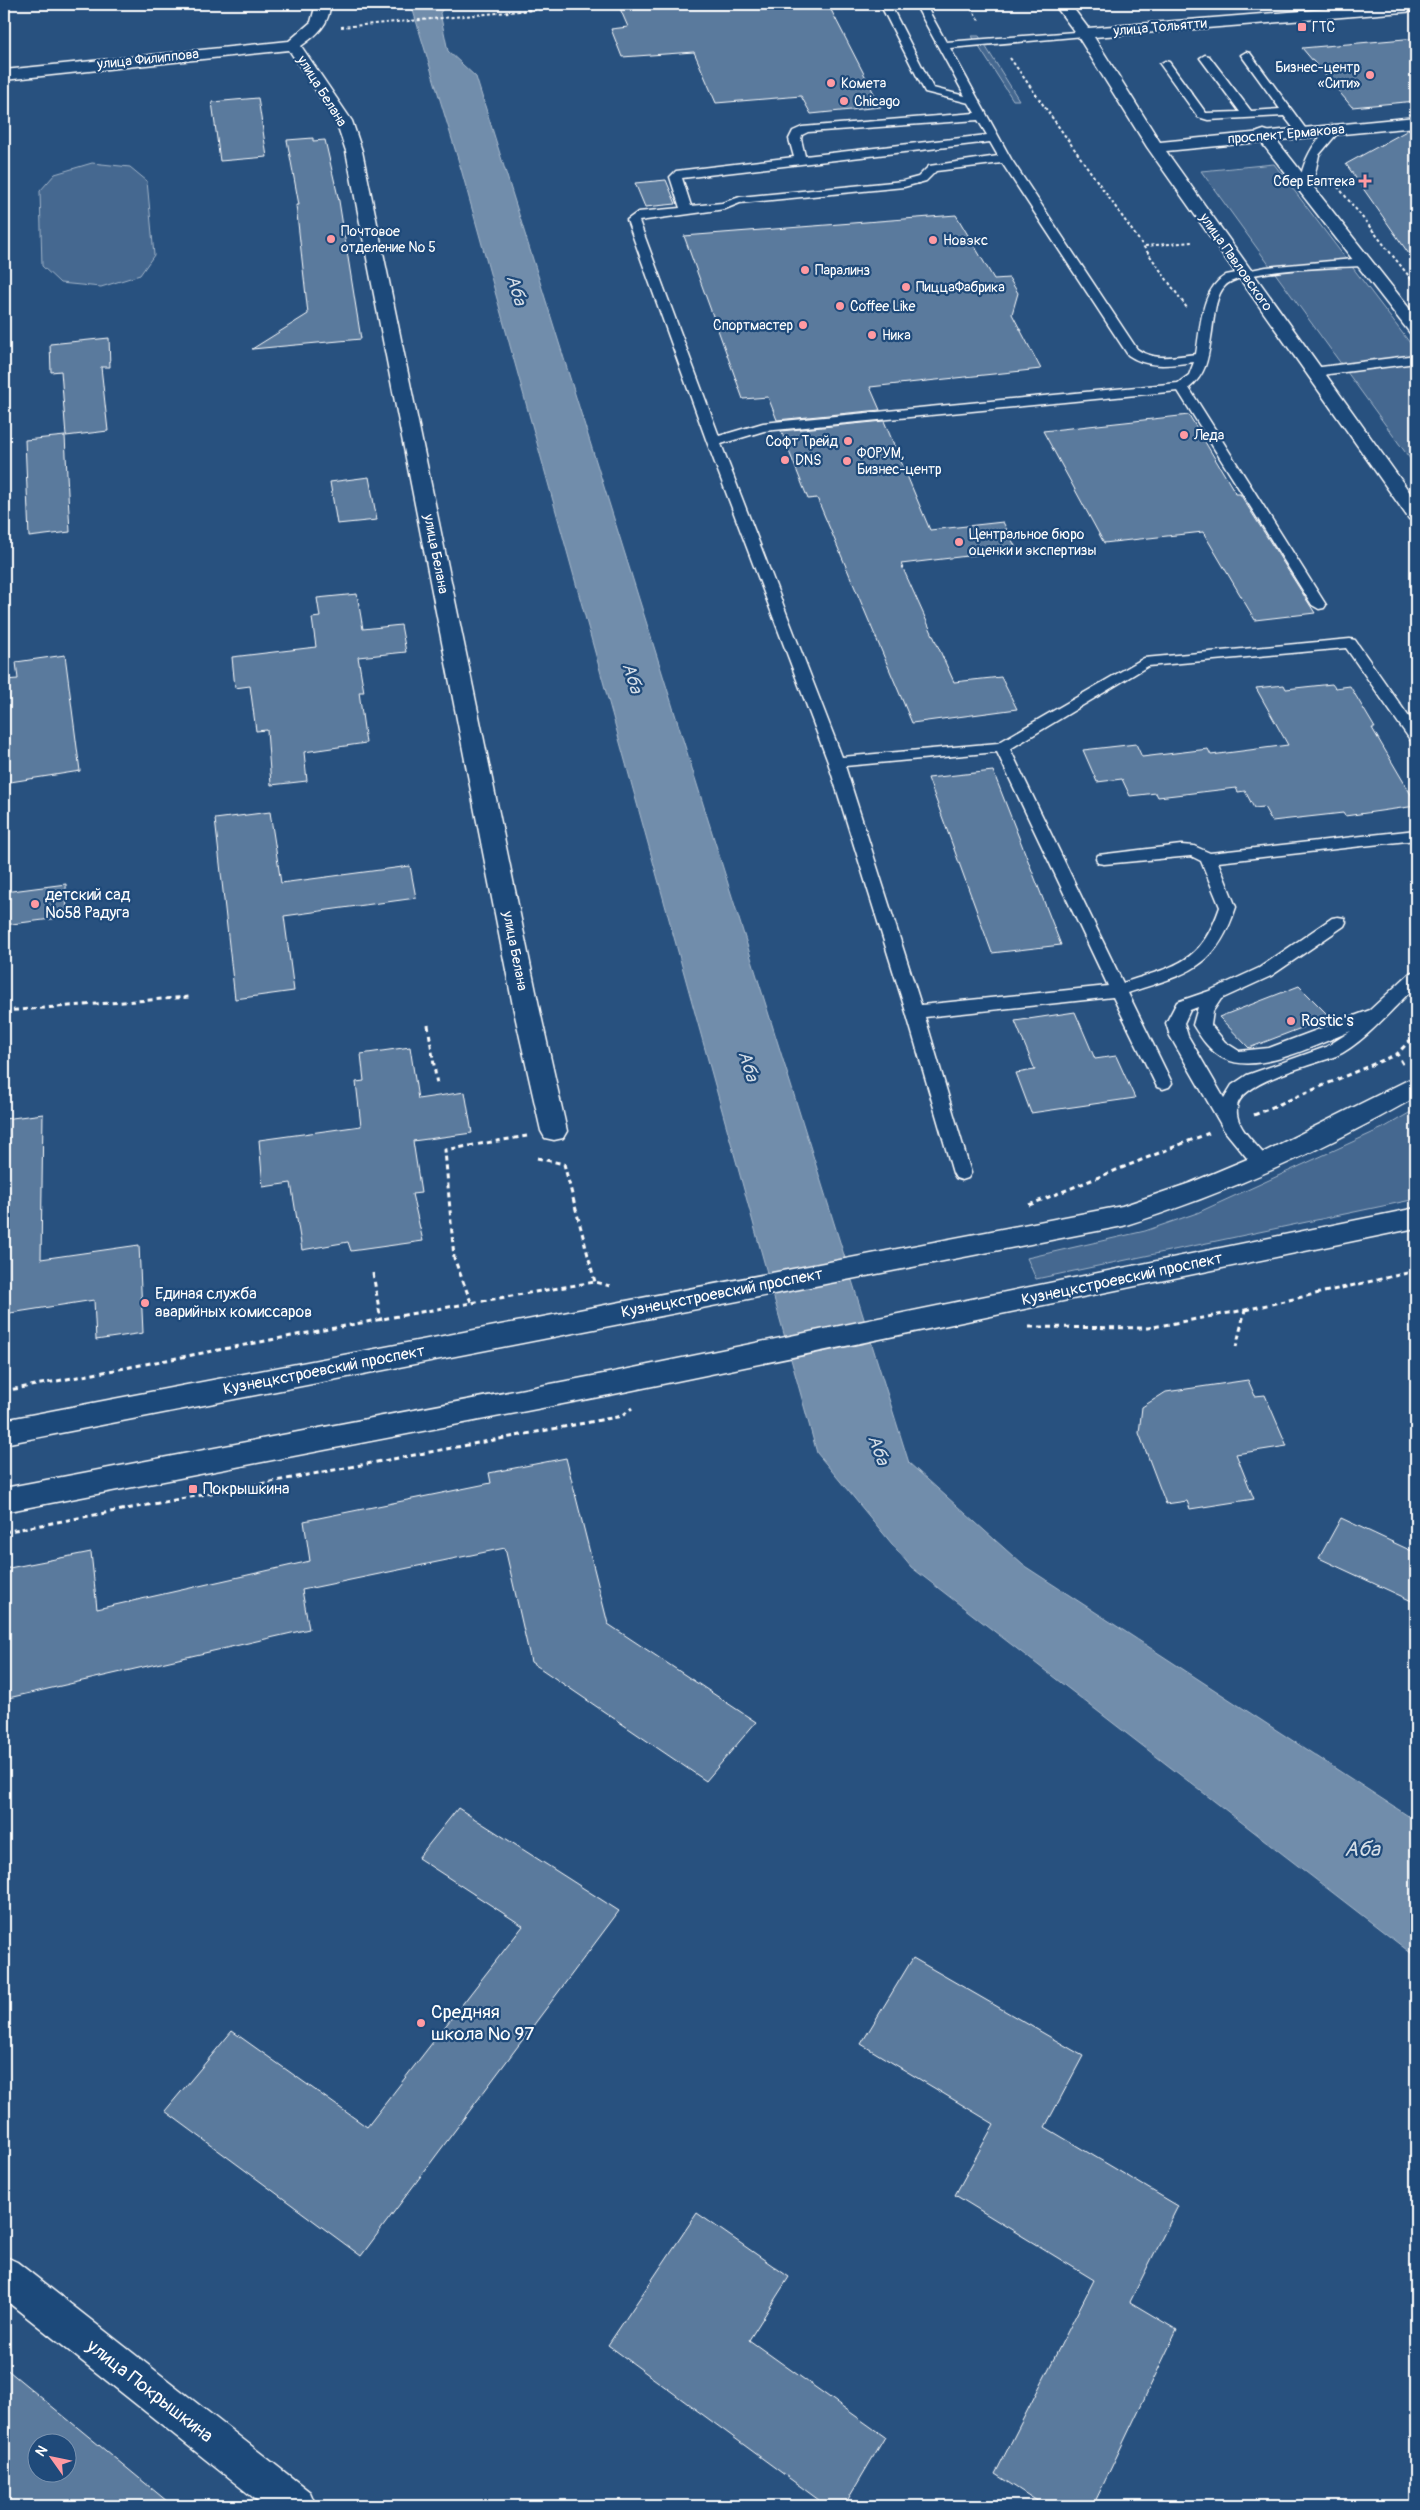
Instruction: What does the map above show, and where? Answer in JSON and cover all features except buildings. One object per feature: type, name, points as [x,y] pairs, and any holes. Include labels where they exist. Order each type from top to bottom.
[{"type":"main road","name":"улица Белана","points":[[323,4],[323,15],[319,24],[293,45],[344,121],[354,151],[527,1011],[554,1131]]},
{"type":"main road","name":"улица Павловского","points":[[1062,4],[1084,33],[1155,147],[1416,515]]},
{"type":"main road","name":"улица Тольятти","points":[[1084,33],[1416,6]]},
{"type":"main road","name":"улица Филиппова","points":[[4,75],[293,45]]},
{"type":"main road","name":"проспект Ермакова","points":[[1155,147],[1264,135],[1416,122]]},
{"type":"main road","points":[[1264,135],[1416,329]]},
{"type":"main road","name":"Кузнецкстроевский проспект","points":[[4,1432],[1123,1216],[1160,1205],[1262,1164],[1356,1119],[1416,1084]]},
{"type":"main road","name":"Кузнецкстроевский проспект","points":[[4,1500],[614,1383],[972,1311],[1416,1218]]},
{"type":"main road","name":"улица Покрышкина","points":[[4,2275],[296,2506]]},
{"type":"lane","points":[[885,4],[929,90],[941,95],[972,100]]},
{"type":"lane","points":[[920,4],[1006,159],[1132,352],[1140,359],[1156,362],[1202,356]]},
{"type":"lane","points":[[943,45],[1084,33]]},
{"type":"lane","points":[[1246,55],[1302,132]]},
{"type":"lane","points":[[1205,58],[1248,115]]},
{"type":"lane","points":[[1165,64],[1202,115],[1214,118],[1288,112]]},
{"type":"lane","points":[[800,159],[794,139],[797,134],[806,129],[981,116]]},
{"type":"lane","points":[[1306,187],[1308,165],[1321,142],[1335,129]]},
{"type":"lane","points":[[687,211],[676,182],[676,177],[680,173],[994,138]]},
{"type":"lane","points":[[922,146],[933,168]]},
{"type":"lane","points":[[962,1173],[915,1012],[836,762],[633,223],[638,216],[725,206],[730,202],[740,200],[904,184],[922,179],[933,168],[1006,159]]},
{"type":"lane","points":[[714,442],[763,427],[1182,387],[1194,377],[1200,368],[1215,294],[1222,281],[1243,273],[1364,262]]},
{"type":"lane","points":[[1313,372],[1416,358]]},
{"type":"lane","points":[[1182,387],[1318,605]]},
{"type":"lane","points":[[836,762],[1002,747],[1144,662],[1350,643],[1416,738]]},
{"type":"lane","points":[[1002,747],[1117,991],[1163,1083]]},
{"type":"lane","points":[[1104,859],[1181,850],[1194,851],[1208,858],[1416,835]]},
{"type":"lane","points":[[915,1012],[1117,991],[1187,967],[1208,950],[1222,925],[1228,907],[1208,858]]},
{"type":"lane","points":[[1262,1164],[1230,1125],[1180,1036],[1175,1023],[1183,1006],[1215,995],[1265,972],[1338,922]]},
{"type":"lane","points":[[1230,1125],[1228,1106],[1238,1089],[1253,1079],[1332,1051],[1356,1037],[1374,1015],[1416,977]]},
{"type":"lane","points":[[1215,995],[1205,1010],[1202,1025],[1211,1040],[1223,1050],[1241,1058],[1261,1058],[1374,1015]]},
{"type":"path","points":[[351,26],[543,9],[541,4]]},
{"type":"path","points":[[968,4],[982,26]]},
{"type":"path","points":[[1005,52],[1145,246],[1206,338]]},
{"type":"path","points":[[1328,173],[1416,285]]},
{"type":"path","points":[[1145,246],[1196,242]]},
{"type":"path","points":[[4,1011],[189,997]]},
{"type":"path","points":[[428,1026],[436,1085]]},
{"type":"path","points":[[1028,1205],[1230,1125],[1397,1054]]},
{"type":"path","points":[[471,1302],[454,1258],[445,1150],[554,1131]]},
{"type":"path","points":[[4,1391],[381,1321],[471,1302],[595,1282],[564,1164],[537,1158]]},
{"type":"path","points":[[1022,1327],[1148,1328],[1244,1310],[1416,1271]]},
{"type":"path","points":[[373,1273],[381,1321]]},
{"type":"path","points":[[1236,1347],[1244,1310]]},
{"type":"path","points":[[4,1532],[622,1416]]},
{"type":"shaded area","points":[[972,36],[979,36],[1019,100],[1013,100]]},
{"type":"shaded area","points":[[92,163],[130,167],[147,181],[154,255],[140,275],[101,287],[60,283],[42,266],[40,191],[55,174]]},
{"type":"shaded area","points":[[1274,164],[1416,351],[1416,467],[1201,171]]},
{"type":"shaded area","points":[[1416,1109],[1416,1199],[1036,1279],[1027,1258],[1145,1231],[1197,1213],[1385,1127]]},
{"type":"water","name":"Аба","points":[[411,4],[446,4],[440,13],[448,51],[476,77],[909,1463],[1023,1565],[1416,1821],[1416,1957],[911,1567],[817,1453],[461,169]]},
{"type":"place","name":"ГТС","points":[[1302,27]]},
{"type":"place","name":"Бизнес-центр «Сити»","points":[[1370,75]]},
{"type":"place","name":"Комета","points":[[831,83]]},
{"type":"place","name":"Chicago","points":[[844,101]]},
{"type":"place","name":"Сбер Еаптека","points":[[1365,181]]},
{"type":"place","name":"Почтовое отделение № 5","points":[[331,239]]},
{"type":"place","name":"Новэкс","points":[[933,240]]},
{"type":"place","name":"Паралинз","points":[[805,270]]},
{"type":"place","name":"ПиццаФабрика","points":[[906,287]]},
{"type":"place","name":"Coffee Like","points":[[840,306]]},
{"type":"place","name":"Спортмастер","points":[[803,325]]},
{"type":"place","name":"Ника","points":[[872,335]]},
{"type":"place","name":"Леда","points":[[1184,435]]},
{"type":"place","name":"Софт Трейд","points":[[848,441]]},
{"type":"place","name":"DNS","points":[[785,460]]},
{"type":"place","name":"ФОРУМ, Бизнес-центр","points":[[847,461]]},
{"type":"place","name":"Центральное бюро оценки и экспертизы","points":[[959,542]]},
{"type":"place","name":"детский сад №58 Радуга","points":[[35,904]]},
{"type":"place","name":"Rostic's","points":[[1291,1021]]},
{"type":"place","name":"Единая служба аварийных комиссаров","points":[[145,1303]]},
{"type":"place","name":"Покрышкина","points":[[193,1489]]},
{"type":"place","name":"Средняя школа № 97","points":[[421,2023]]}]
